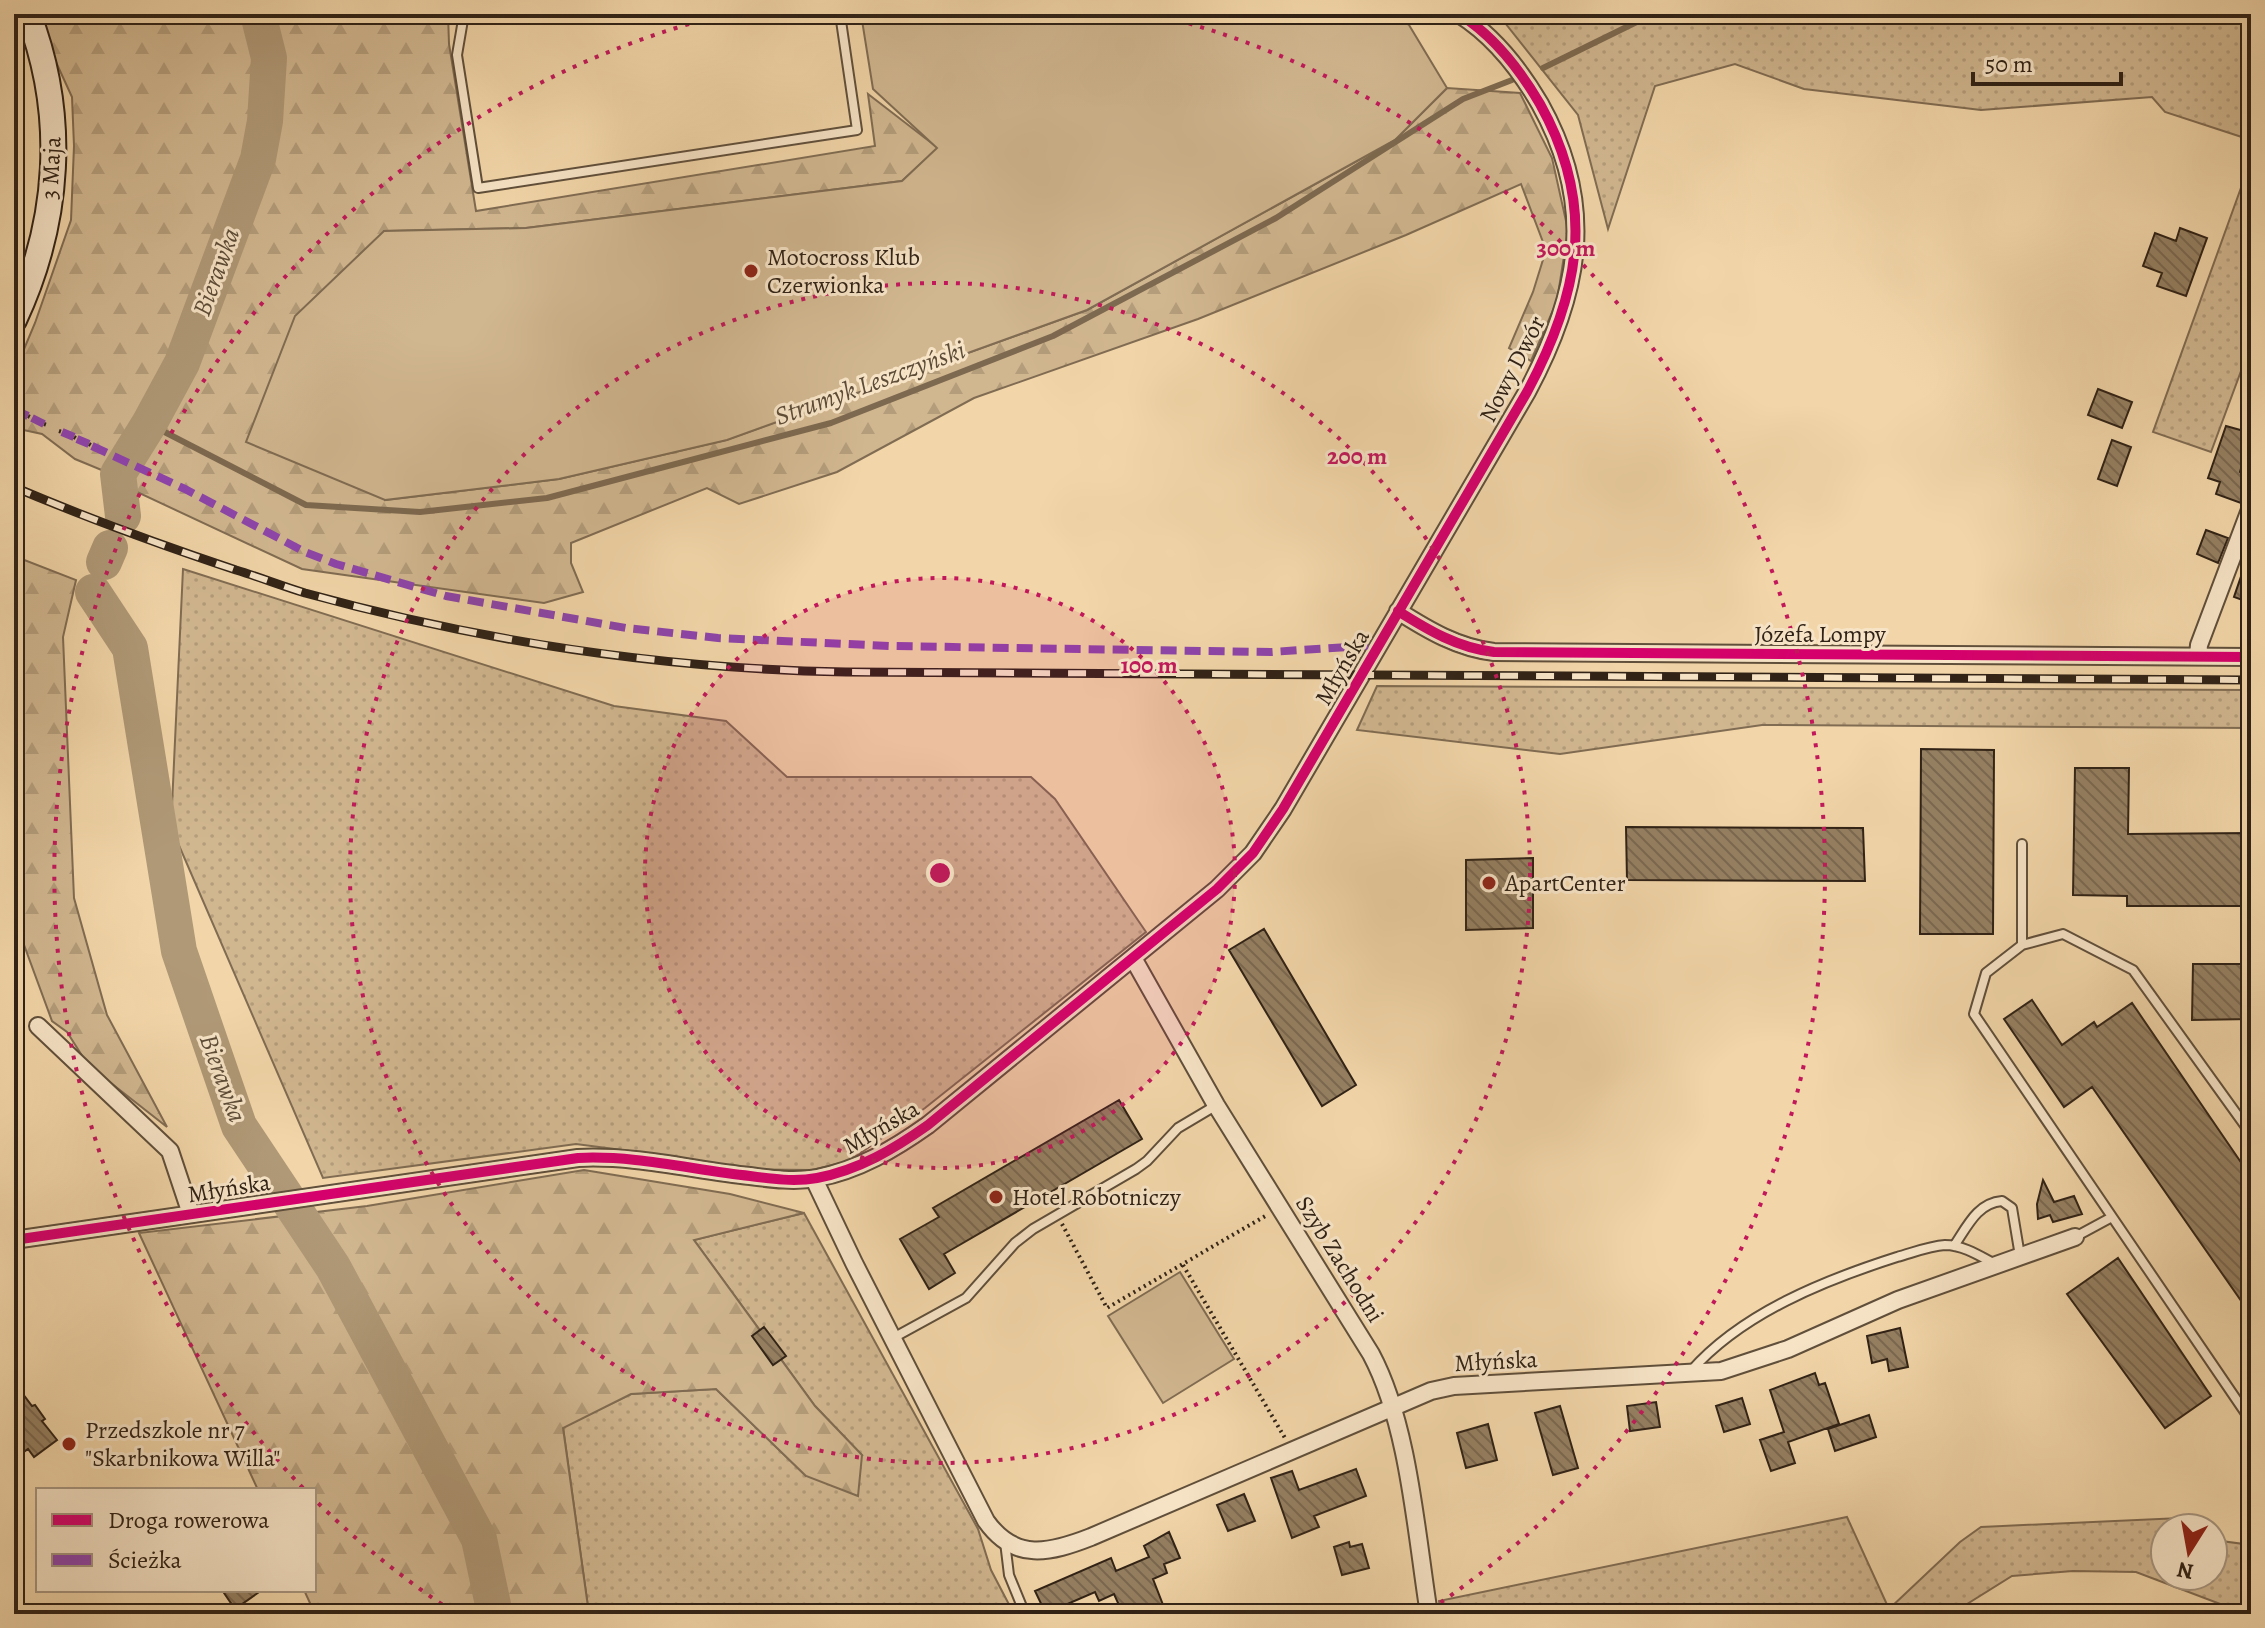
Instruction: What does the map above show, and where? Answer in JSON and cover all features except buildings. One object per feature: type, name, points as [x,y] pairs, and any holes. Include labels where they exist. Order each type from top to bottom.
[{"type":"main road","name":"3 Maja","points":[[14,320],[43,242],[53,165],[54,126],[48,82],[28,14]]},
{"type":"street","name":"Nowy Dwór","points":[[1398,611],[1540,367],[1560,322],[1574,257],[1575,204],[1570,178],[1551,123],[1513,62],[1494,41],[1459,14]]},
{"type":"street","points":[[2198,656],[2199,645],[2251,507]]},
{"type":"street","name":"Józefa Lompy","points":[[1398,611],[1463,646],[1494,652],[2251,657]]},
{"type":"street","name":"Młyńska","points":[[14,1240],[553,1160],[589,1157],[627,1159],[760,1178],[814,1179],[858,1166],[907,1139],[960,1100],[1217,889],[1253,853],[1283,809],[1398,611]]},
{"type":"street","name":"Szyb Zachodni","points":[[1133,958],[1216,1105],[1371,1354],[1393,1405],[1429,1614]]},
{"type":"street","points":[[38,1026],[170,1151],[191,1214]]},
{"type":"street","points":[[814,1179],[977,1503],[993,1530],[1005,1541]]},
{"type":"street","name":"Młyńska","points":[[1005,1541],[1020,1549],[1039,1551],[1076,1543],[1431,1391],[1454,1386],[1721,1371],[1753,1362],[1877,1308],[2075,1237]]},
{"type":"lane","points":[[464,14],[457,55],[478,188],[857,130],[840,14]]},
{"type":"lane","points":[[2022,844],[2022,945]]},
{"type":"lane","points":[[2251,1134],[2133,970],[2063,934],[2022,945],[1986,973],[1974,1014],[2251,1421]]},
{"type":"lane","points":[[892,1338],[966,1298],[1015,1243],[1057,1214],[1136,1169],[1178,1128],[1216,1105]]},
{"type":"lane","points":[[1954,1246],[1978,1211],[2002,1201],[2012,1208],[2021,1256]]},
{"type":"lane","points":[[2075,1237],[2112,1217]]},
{"type":"lane","points":[[1687,1374],[1718,1343],[1802,1295],[1883,1262],[1931,1247],[1954,1246],[1996,1265]]},
{"type":"lane","points":[[1005,1541],[1007,1567],[1025,1614]]},
{"type":"path","points":[[14,356],[18,347]]},
{"type":"path","points":[[1057,1214],[1107,1308],[1279,1208]]},
{"type":"path","points":[[1183,1265],[1286,1440]]},
{"type":"green space","points":[[34,14],[448,14],[449,44],[476,211],[875,146],[868,94],[938,148],[902,181],[526,228],[384,231],[385,500],[559,479],[726,440],[1087,310],[1395,140],[1447,88],[1520,93],[1552,158],[1568,230],[1557,301],[1531,361],[1509,348],[1533,292],[1546,250],[1521,184],[1406,235],[1198,319],[974,398],[837,472],[739,504],[707,488],[571,543],[571,563],[583,592],[544,603],[302,569],[137,492],[126,480],[75,459],[42,434],[14,428],[14,373],[71,220],[72,97]]},
{"type":"green space","name":"Motocross Klub Czerwionka","points":[[861,14],[1390,14],[1409,25],[1447,88],[1395,140],[1087,310],[727,440],[559,479],[385,500],[246,442],[295,316],[384,231],[526,228],[902,181],[937,148],[873,89]]},
{"type":"green space","points":[[1498,14],[2251,14],[2251,140],[2165,112],[2152,97],[1981,110],[1804,89],[1735,64],[1655,86],[1608,229],[1578,115]]},
{"type":"green space","points":[[2251,160],[2251,344],[2211,452],[2153,432]]},
{"type":"green space","points":[[14,556],[76,580],[63,637],[74,898],[107,1015],[167,1127],[88,1065],[67,1032],[52,1021],[24,945],[14,947]]},
{"type":"green space","points":[[183,569],[614,706],[726,721],[787,777],[1031,777],[1055,799],[1146,932],[925,1108],[849,1161],[812,1170],[730,1169],[653,1154],[576,1144],[323,1178],[171,827]]},
{"type":"green space","points":[[1377,686],[2251,690],[2251,728],[1762,725],[1560,754],[1357,730]]},
{"type":"green space","points":[[584,1170],[730,1194],[804,1213],[694,1240],[815,1406],[862,1455],[858,1496],[806,1476],[716,1389],[631,1394],[563,1428],[589,1614],[315,1614],[305,1592],[316,1592],[316,1488],[257,1488],[139,1233],[367,1206]]},
{"type":"green space","points":[[804,1213],[978,1529],[991,1570],[1014,1614],[589,1614],[563,1427],[631,1394],[716,1389],[806,1476],[862,1455],[815,1406],[694,1240]]},
{"type":"green space","points":[[1180,1272],[1234,1359],[1163,1403],[1108,1316]]},
{"type":"green space","points":[[1847,1517],[1889,1609],[1960,1542],[1981,1527],[2149,1519],[2149,1577],[2136,1572],[2073,1571],[2012,1576],[1951,1614],[1441,1614],[1439,1601]]},
{"type":"green space","points":[[2229,1542],[2251,1545],[2251,1613],[2189,1592],[2229,1592]]},
{"type":"waterway","name":"Bierawka","points":[[123,516],[118,474],[182,363],[258,159],[265,121],[269,58],[258,14]]},
{"type":"waterway","name":"Strumyk Leszczyński","points":[[1543,68],[1653,14]]},
{"type":"waterway","name":"Strumyk Leszczyński","points":[[149,424],[306,505],[420,512],[547,498],[831,423],[1053,336],[1276,218],[1463,99],[1512,80]]},
{"type":"waterway","name":"Bierawka","points":[[104,562],[110,548]]},
{"type":"waterway","name":"Bierawka","points":[[93,592],[130,648],[179,951],[239,1126],[333,1267],[479,1539],[495,1614]]},
{"type":"railway","points":[[14,487],[208,561],[305,593],[371,610],[505,638],[710,665],[846,672],[2251,680]]},
{"type":"marked path","points":[[17,411],[28,416]]},
{"type":"marked path","points":[[32,418],[44,424]]},
{"type":"marked path","points":[[62,432],[74,437]]},
{"type":"marked path","points":[[77,439],[89,444]]},
{"type":"marked path","points":[[92,446],[185,489],[305,552],[336,564],[446,596],[626,628],[718,638],[889,646],[1271,652],[1377,645]]},
{"type":"cycle path","points":[[14,1240],[578,1158],[642,1161],[784,1180],[809,1179],[847,1170],[876,1158],[928,1125],[1217,889],[1253,853],[1283,809],[1527,392],[1559,320],[1569,284],[1575,249],[1575,214],[1569,178],[1558,142],[1540,104],[1514,66],[1483,32],[1459,14]]},
{"type":"cycle path","points":[[1398,611],[1456,642],[1494,652],[2251,657]]},
{"type":"place","name":"Motocross Klub Czerwionka","points":[[751,271]]},
{"type":"place","name":"ApartCenter","points":[[1489,883]]},
{"type":"place","name":"Hotel Robotniczy","points":[[996,1197]]},
{"type":"place","name":"Przedszkole nr 7 \"Skarbnikowa Willa\"","points":[[69,1444]]}]
